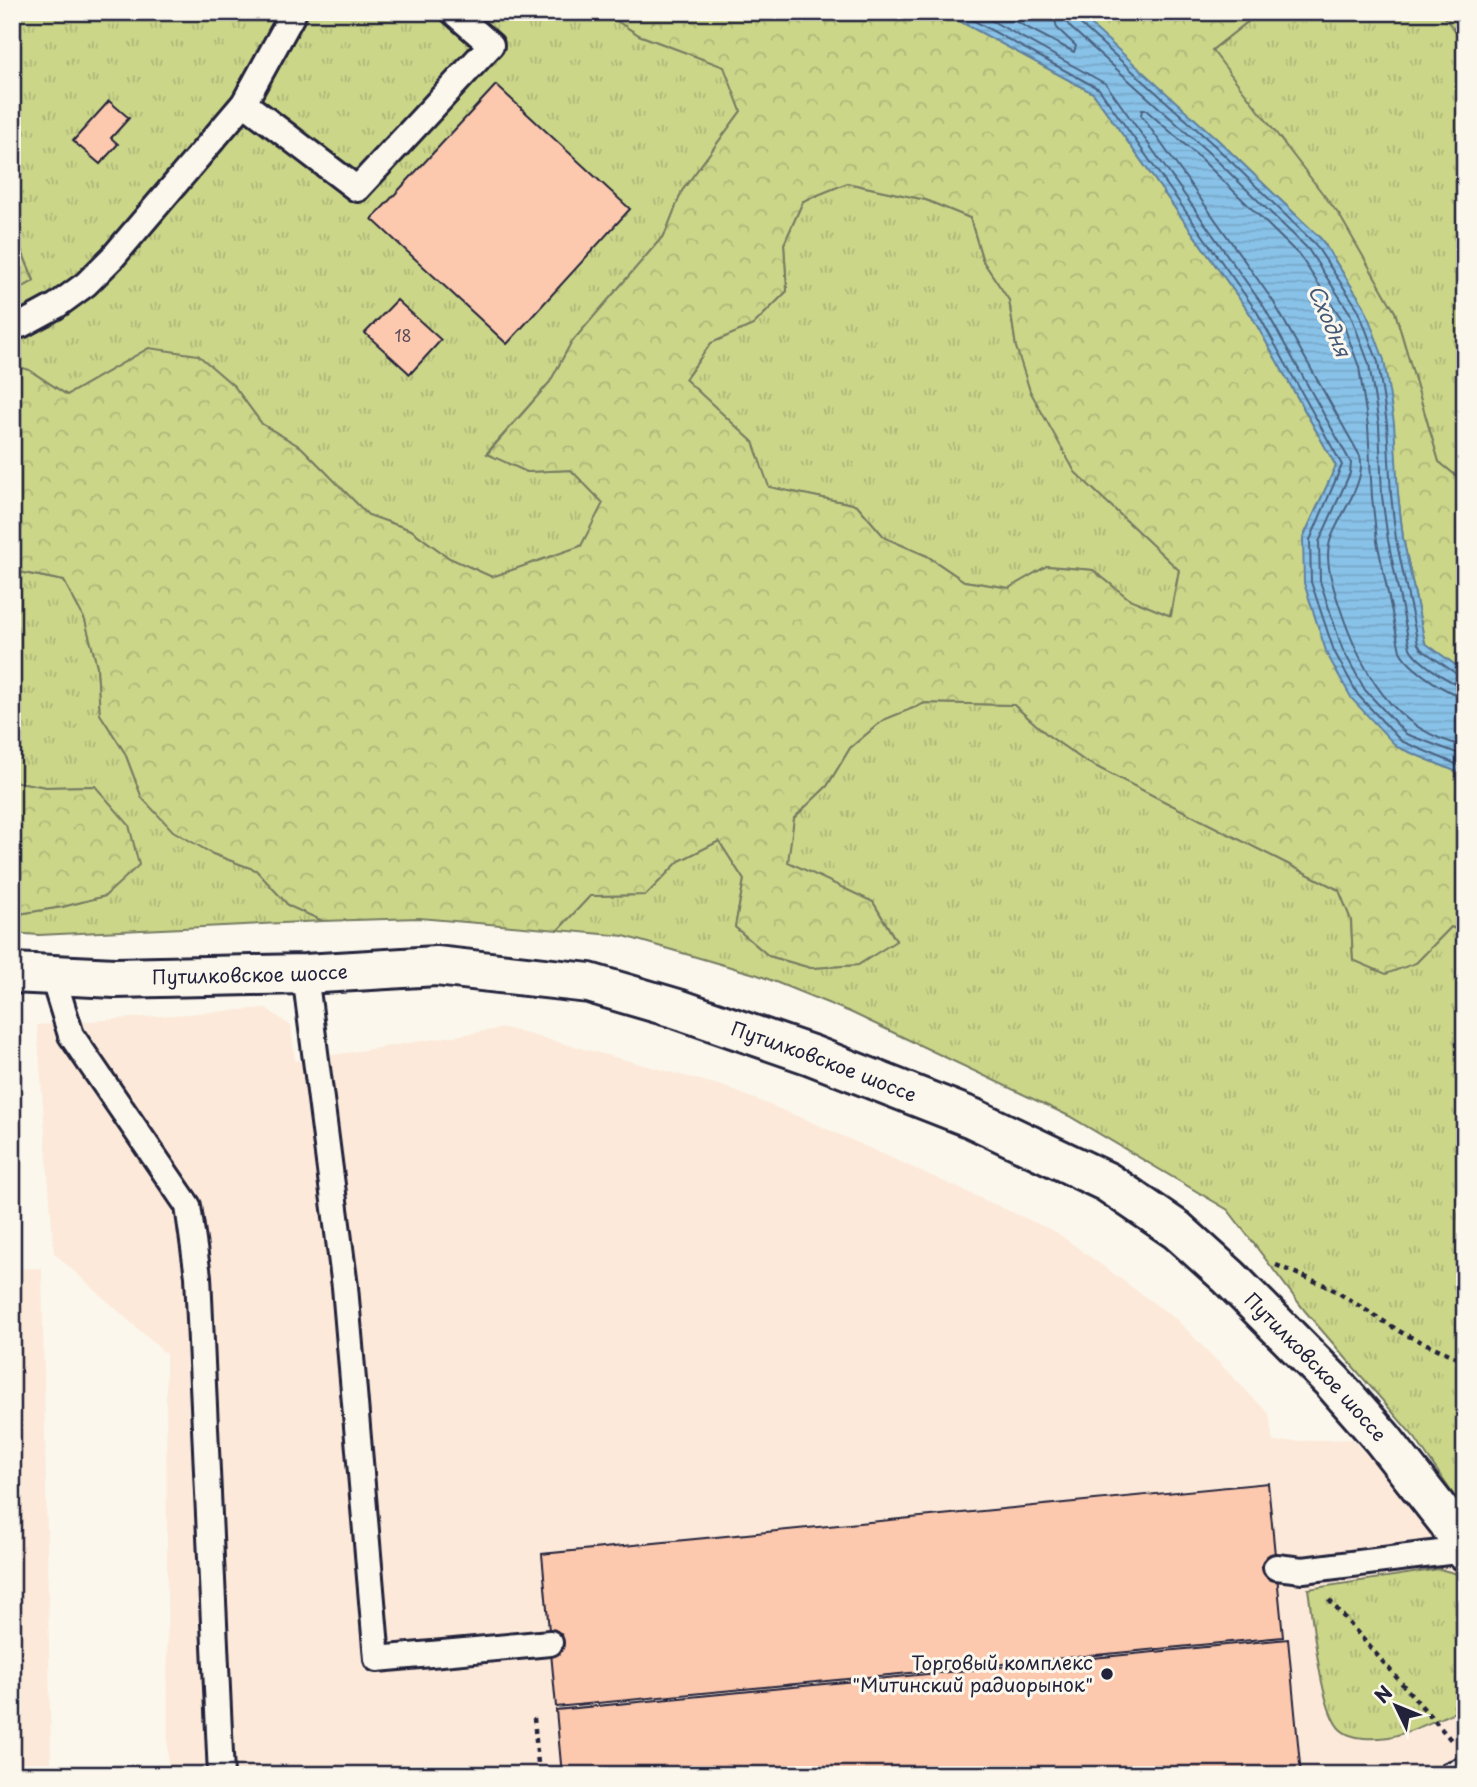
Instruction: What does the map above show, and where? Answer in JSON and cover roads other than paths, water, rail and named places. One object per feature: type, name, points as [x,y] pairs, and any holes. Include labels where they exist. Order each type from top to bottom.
[{"type":"street","name":"Путилковское шоссе","points":[[12,973],[115,978],[304,974],[436,966],[589,983],[678,1009],[824,1060],[972,1118],[1107,1182],[1177,1230],[1282,1328],[1382,1438],[1448,1521],[1464,1550]]},
{"type":"lane","points":[[12,325],[20,325],[56,306],[86,284],[113,257],[244,103],[293,12]]},
{"type":"lane","points":[[244,103],[356,189],[491,45],[453,12]]},
{"type":"lane","points":[[304,974],[345,1287],[377,1659],[550,1643]]},
{"type":"lane","points":[[53,977],[71,1035],[188,1206],[198,1276],[221,1775]]},
{"type":"lane","points":[[1276,1567],[1303,1570],[1464,1550]]},
{"type":"lane","points":[[1450,1775],[1465,1769]]},
{"type":"water","name":"Сходня","points":[[943,12],[1075,12],[1080,15],[1218,140],[1321,239],[1364,306],[1384,360],[1394,423],[1403,538],[1425,643],[1465,672],[1465,772],[1455,771],[1397,747],[1352,699],[1327,654],[1304,583],[1303,538],[1336,466],[1251,315],[1093,93]]},
{"type":"place","name":"Торговый комплекс \"Митинский радиорынок\"","points":[[1107,1674]]}]
